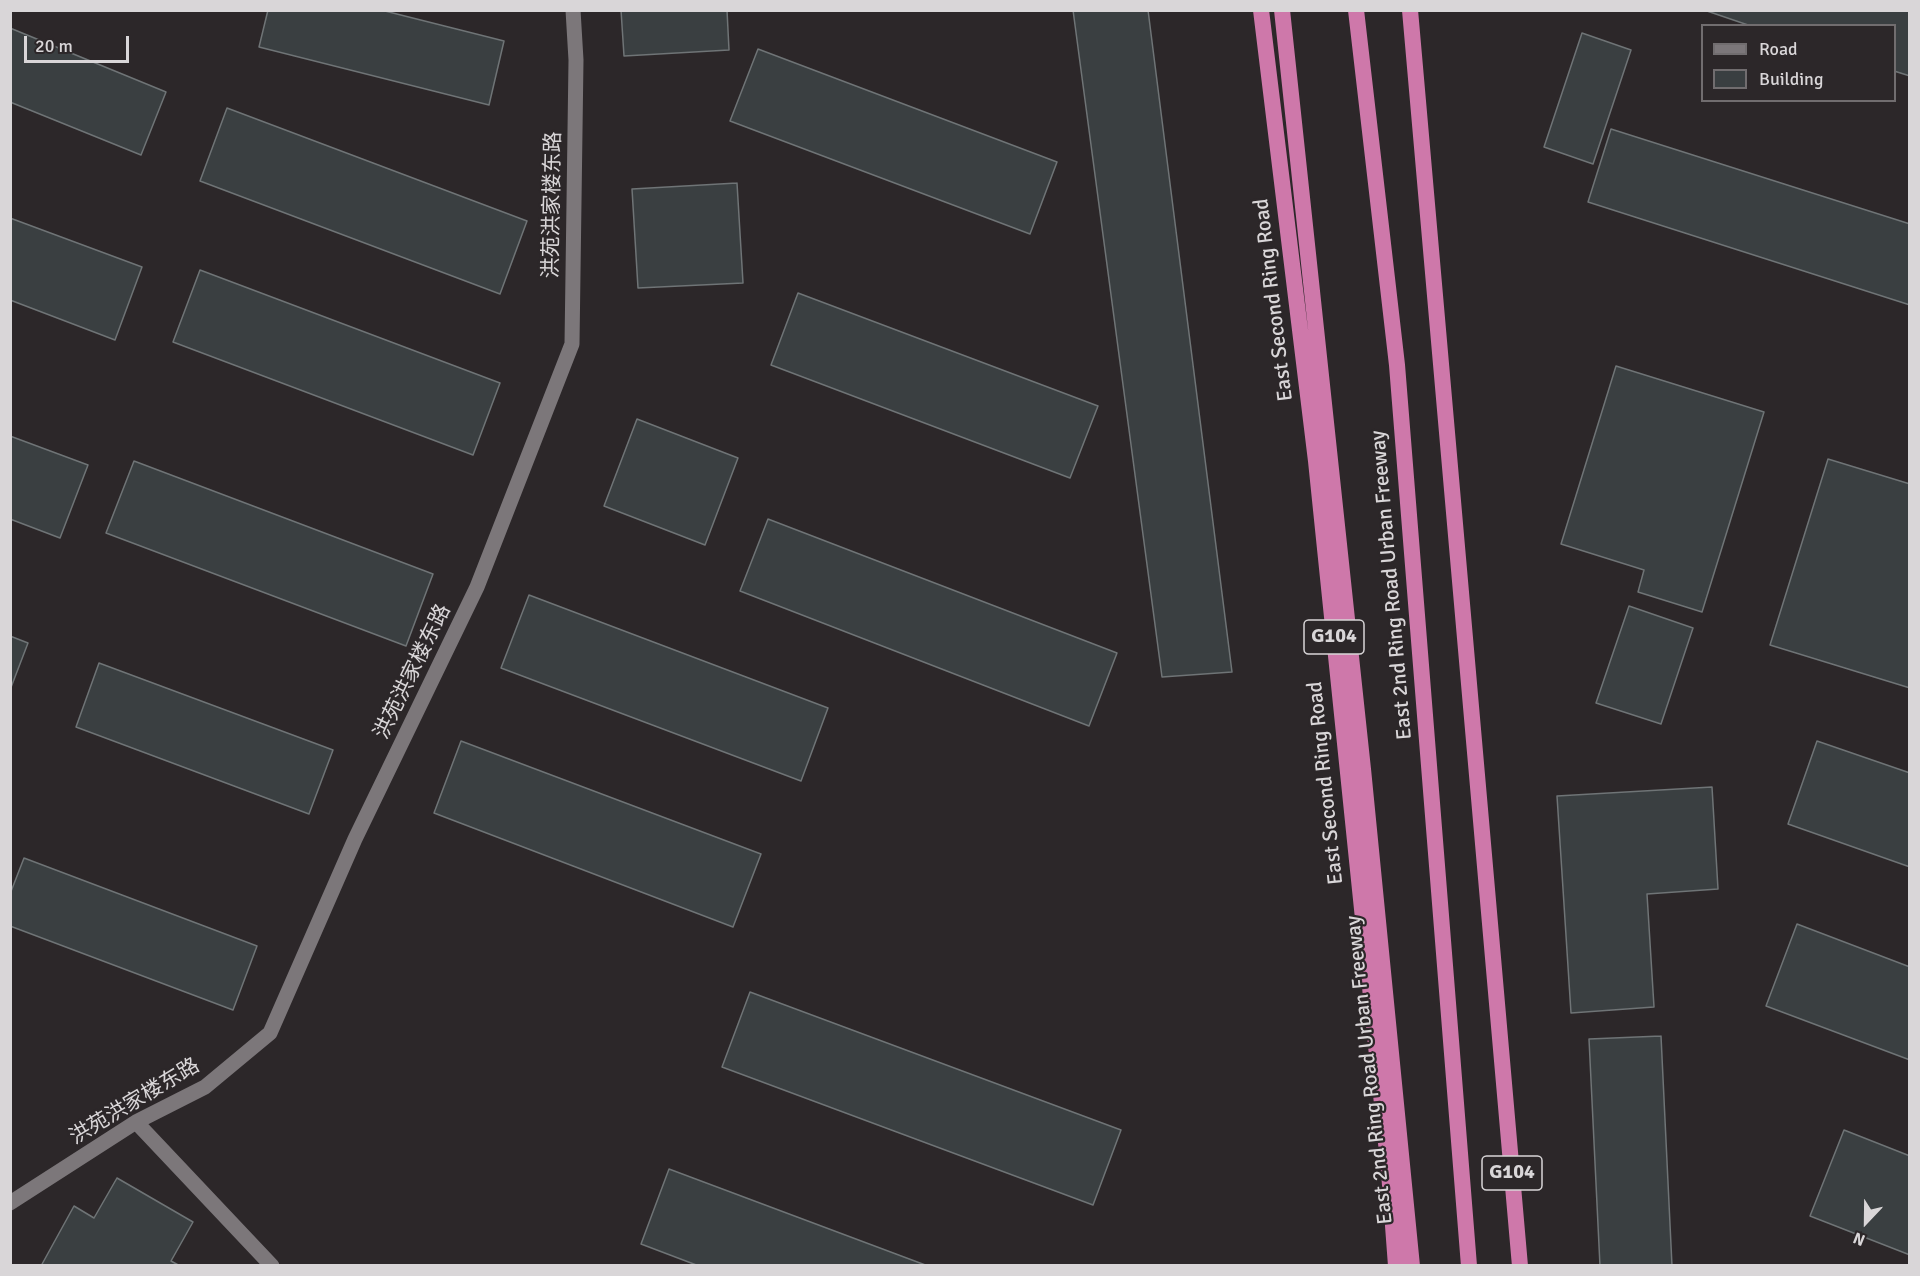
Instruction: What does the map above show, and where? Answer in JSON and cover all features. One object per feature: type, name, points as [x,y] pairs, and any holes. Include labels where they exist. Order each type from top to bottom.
[{"type":"highway","name":"East Second Ring Road","points":[[1261,10],[1318,485],[1388,1161],[1396,1266]]},
{"type":"highway","name":"East 2nd Ring Road Urban Freeway","points":[[1282,10],[1362,757],[1412,1266]]},
{"type":"highway","name":"East 2nd Ring Road Urban Freeway","points":[[1356,10],[1397,365],[1469,1266]]},
{"type":"highway","name":"G104","points":[[1410,10],[1520,1266]]},
{"type":"street","name":"洪苑洪家楼东路","points":[[10,1203],[136,1122],[205,1088],[270,1033],[355,840],[477,587],[572,344],[576,60],[573,10]]},
{"type":"street","points":[[136,1122],[272,1266]]},
{"type":"building","points":[[268,10],[381,10],[504,41],[489,105],[259,47]]},
{"type":"building","points":[[621,10],[727,10],[729,50],[624,56]]},
{"type":"building","points":[[1073,10],[1148,10],[1232,672],[1162,677]]},
{"type":"building","points":[[1704,10],[1910,10],[1910,76],[1896,72],[1896,24],[1745,24]]},
{"type":"building","points":[[10,28],[166,92],[141,155],[10,102]]},
{"type":"building","points":[[1582,33],[1631,50],[1593,164],[1544,147]]},
{"type":"building","points":[[758,49],[1057,162],[1030,234],[730,121]]},
{"type":"building","points":[[227,108],[527,221],[500,294],[200,181]]},
{"type":"building","points":[[1611,129],[1910,224],[1910,305],[1588,202]]},
{"type":"building","points":[[737,183],[743,283],[638,288],[632,189]]},
{"type":"building","points":[[10,218],[142,267],[115,340],[10,300]]},
{"type":"building","points":[[200,270],[500,383],[473,455],[173,342]]},
{"type":"building","points":[[798,293],[1098,406],[1070,478],[771,365]]},
{"type":"building","points":[[1616,366],[1764,412],[1702,612],[1638,592],[1644,570],[1561,544]]},
{"type":"building","points":[[637,419],[738,458],[705,545],[604,506]]},
{"type":"building","points":[[10,436],[88,465],[60,538],[10,519]]},
{"type":"building","points":[[1828,459],[1910,484],[1910,688],[1770,645]]},
{"type":"building","points":[[134,461],[433,574],[406,646],[106,533]]},
{"type":"building","points":[[768,519],[1117,653],[1089,726],[740,591]]},
{"type":"building","points":[[529,595],[828,708],[801,781],[501,668]]},
{"type":"building","points":[[1629,606],[1693,628],[1661,724],[1596,703]]},
{"type":"building","points":[[10,636],[28,643],[10,690]]},
{"type":"building","points":[[99,663],[333,750],[309,814],[76,727]]},
{"type":"building","points":[[461,741],[761,854],[733,927],[434,813]]},
{"type":"building","points":[[1817,741],[1910,773],[1910,867],[1788,824]]},
{"type":"building","points":[[1712,787],[1718,889],[1647,894],[1654,1007],[1571,1013],[1557,796]]},
{"type":"building","points":[[24,858],[257,946],[233,1010],[10,926],[10,894]]},
{"type":"building","points":[[1797,924],[1910,967],[1910,1060],[1766,1006]]},
{"type":"building","points":[[750,992],[1121,1130],[1093,1205],[722,1067]]},
{"type":"building","points":[[1661,1036],[1672,1266],[1600,1266],[1589,1039]]},
{"type":"building","points":[[1844,1130],[1910,1156],[1910,1255],[1810,1216]]},
{"type":"building","points":[[669,1169],[928,1266],[699,1266],[641,1244]]},
{"type":"building","points":[[117,1178],[193,1222],[171,1261],[180,1266],[41,1266],[74,1206],[94,1218]]}]
